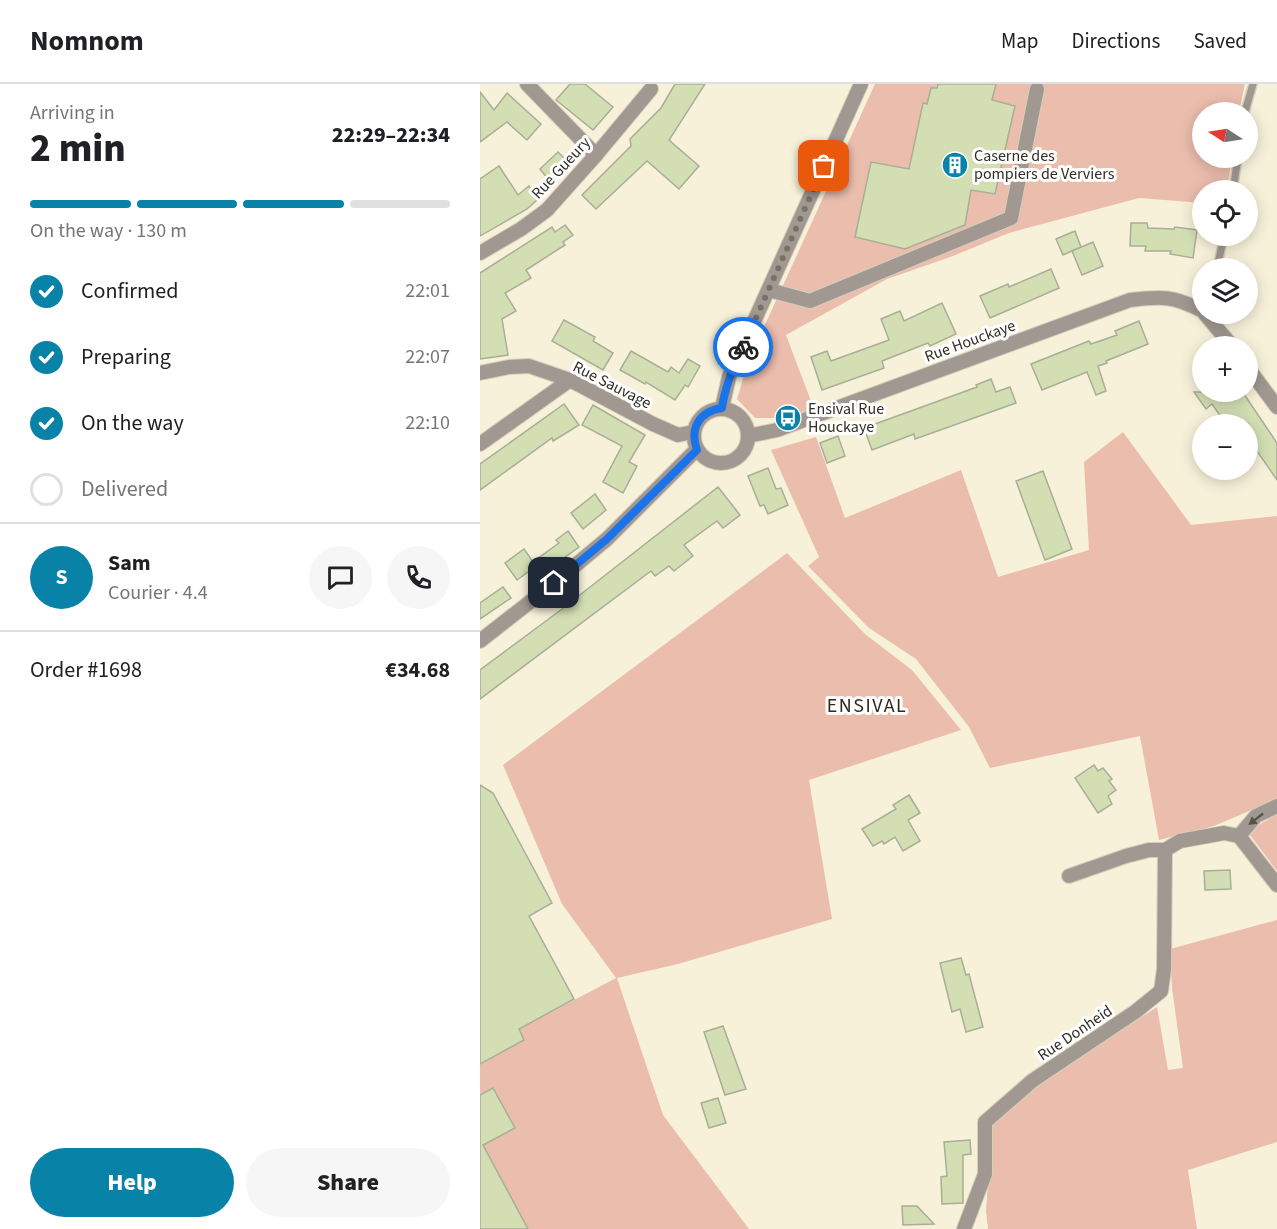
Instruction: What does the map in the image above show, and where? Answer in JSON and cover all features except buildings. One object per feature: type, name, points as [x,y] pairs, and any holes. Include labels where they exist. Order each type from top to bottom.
[{"type":"street","points":[[527,84],[596,155]]},
{"type":"street","points":[[722,408],[729,377],[861,84]]},
{"type":"street","name":"Rue Gueury","points":[[480,253],[521,229],[547,210],[651,89]]},
{"type":"street","points":[[769,290],[810,301],[1011,218],[1037,89]]},
{"type":"street","name":"Rue Houckaye","points":[[748,436],[788,426],[1130,300],[1164,296],[1192,305]]},
{"type":"street","name":"Rue Houckaye","points":[[1214,324],[1224,336]]},
{"type":"street","name":"Rue Sauvage","points":[[480,372],[529,366],[570,380],[678,435],[693,432]]},
{"type":"street","points":[[480,444],[570,380]]},
{"type":"street","points":[[1258,381],[1277,407]]},
{"type":"street","points":[[722,408],[741,417],[747,426],[748,436],[741,455],[733,461],[723,463],[712,462],[703,457],[697,450],[693,432],[696,423],[703,415],[712,409],[722,408]]},
{"type":"street","points":[[480,641],[607,539],[697,450]]},
{"type":"street","points":[[1239,836],[1256,816],[1277,806]]},
{"type":"street","points":[[1069,876],[1126,856],[1149,850],[1165,850],[1180,841],[1224,833],[1239,836],[1277,885]]},
{"type":"street","name":"Rue Donheid","points":[[964,1229],[985,1174],[985,1122],[1032,1081],[1135,1012],[1161,991],[1164,969],[1165,850]]},
{"type":"lane","points":[[1248,102],[1253,84]]},
{"type":"shaded area","points":[[875,84],[1245,84],[1241,102],[1192,102],[1192,168],[1230,168],[1229,180],[1192,180],[1192,202],[1139,198],[1009,233],[887,279],[786,335],[814,409],[780,418],[755,418],[737,399],[748,362]]},
{"type":"shaded area","points":[[1123,432],[1191,525],[1277,516],[1277,799],[1214,826],[1159,840],[1140,736],[990,768],[969,727],[916,659],[869,628],[808,566],[819,557],[771,450],[816,437],[845,518],[961,470],[998,577],[1089,550],[1084,462]]},
{"type":"shaded area","points":[[787,553],[865,634],[912,670],[961,730],[809,780],[832,919],[678,964],[617,978],[663,1115],[749,1229],[528,1229],[483,1145],[514,1127],[493,1088],[480,1095],[480,1064],[524,1040],[519,1029],[616,978],[562,904],[503,765]]},
{"type":"shaded area","points":[[1277,814],[1277,871],[1250,835],[1259,825]]},
{"type":"shaded area","points":[[1277,920],[1277,1142],[1188,1170],[1197,1229],[988,1229],[986,1211],[992,1125],[1014,1100],[1157,1007],[1168,1070],[1183,1068],[1172,988],[1170,949]]},
{"type":"way so far","points":[[743,347],[824,166]]},
{"type":"place","name":"Caserne des pompiers de Verviers","points":[[955,165]]},
{"type":"place","name":"Ensival Rue Houckaye","points":[[788,418]]},
{"type":"district","name":"ENSIVAL","points":[[867,706]]},
{"type":"route","points":[[554,583],[607,539],[697,450],[693,432],[696,423],[712,409],[722,408],[729,377],[743,347]]}]
